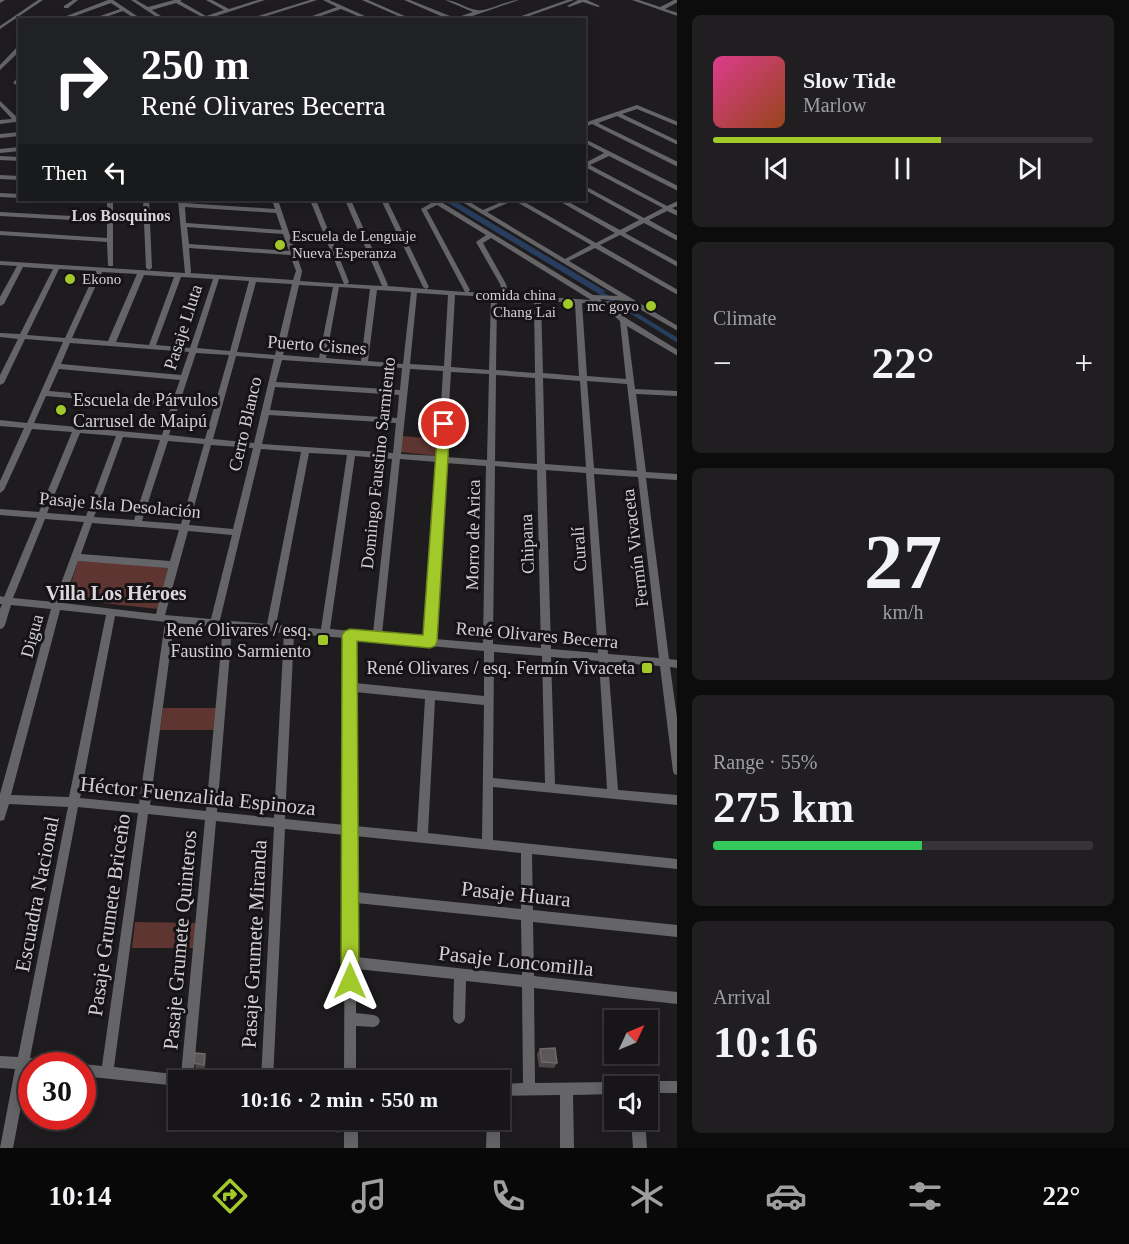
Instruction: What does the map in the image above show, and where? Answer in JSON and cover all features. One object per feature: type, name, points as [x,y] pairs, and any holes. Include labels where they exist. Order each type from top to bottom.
[{"type":"street","points":[[0,28],[41,0]]},
{"type":"street","points":[[23,18],[49,0]]},
{"type":"street","points":[[66,8],[76,0]]},
{"type":"street","points":[[63,18],[110,0],[137,18]]},
{"type":"street","points":[[133,0],[162,18]]},
{"type":"street","points":[[208,0],[227,10]]},
{"type":"street","points":[[246,0],[253,3]]},
{"type":"street","points":[[254,18],[315,0]]},
{"type":"street","points":[[325,0],[368,18]]},
{"type":"street","points":[[366,1],[375,0]]},
{"type":"street","points":[[405,0],[452,18]]},
{"type":"street","points":[[447,0],[477,12]]},
{"type":"street","points":[[458,18],[517,0]]},
{"type":"street","points":[[518,18],[572,0]]},
{"type":"street","points":[[532,18],[582,0],[598,6]]},
{"type":"street","points":[[635,0],[677,15]]},
{"type":"street","points":[[148,9],[178,1],[207,18],[227,10],[264,1]]},
{"type":"street","points":[[366,1],[407,18]]},
{"type":"street","points":[[458,4],[468,1]]},
{"type":"street","points":[[661,9],[677,1]]},
{"type":"street","points":[[274,6],[289,14]]},
{"type":"street","points":[[309,18],[342,7]]},
{"type":"street","points":[[97,18],[124,9]]},
{"type":"street","points":[[353,18],[361,15]]},
{"type":"street","points":[[0,34],[18,21]]},
{"type":"street","points":[[0,69],[13,53]]},
{"type":"street","points":[[1,106],[18,122]]},
{"type":"street","points":[[589,123],[637,107],[677,124]]},
{"type":"street","points":[[617,114],[677,143]]},
{"type":"street","points":[[0,122],[18,122]]},
{"type":"street","points":[[589,123],[677,165]]},
{"type":"street","points":[[0,136],[18,134]]},
{"type":"street","points":[[586,142],[677,188]]},
{"type":"street","points":[[0,151],[18,149]]},
{"type":"street","points":[[586,164],[609,153]]},
{"type":"street","points":[[0,158],[18,159]]},
{"type":"street","points":[[586,166],[677,213]]},
{"type":"street","points":[[0,177],[18,178]]},
{"type":"street","points":[[586,189],[677,238]]},
{"type":"street","points":[[0,195],[18,196]]},
{"type":"street","points":[[110,201],[111,265]]},
{"type":"street","points":[[146,201],[149,268]]},
{"type":"street","name":"Cerro Blanco","points":[[215,623],[299,267],[275,201]]},
{"type":"street","points":[[313,201],[346,282]]},
{"type":"street","points":[[348,201],[385,285]]},
{"type":"street","points":[[384,201],[426,287]]},
{"type":"street","points":[[467,290],[424,209],[435,201],[601,301],[623,320],[677,354]]},
{"type":"street","points":[[464,201],[565,261],[631,304],[674,327]]},
{"type":"street","points":[[483,212],[508,201]]},
{"type":"street","points":[[519,201],[677,292]]},
{"type":"street","points":[[563,201],[677,264]]},
{"type":"street","points":[[188,272],[181,202],[279,211]]},
{"type":"street","points":[[565,261],[677,203]]},
{"type":"street","points":[[0,213],[110,220]]},
{"type":"street","points":[[183,225],[286,232]]},
{"type":"street","points":[[0,233],[111,240]]},
{"type":"street","points":[[491,235],[479,242],[502,281],[505,292]]},
{"type":"street","points":[[185,246],[294,253]]},
{"type":"street","points":[[0,257],[414,292],[578,302],[618,299],[631,304]]},
{"type":"street","points":[[0,263],[216,279],[346,282],[505,292],[631,304]]},
{"type":"street","points":[[0,304],[21,264]]},
{"type":"street","points":[[0,382],[57,267]]},
{"type":"street","points":[[0,490],[100,269]]},
{"type":"street","points":[[111,344],[141,273]]},
{"type":"street","points":[[152,347],[178,276]]},
{"type":"street","name":"Pasaje Lluta","points":[[137,523],[216,279]]},
{"type":"street","points":[[159,618],[253,281]]},
{"type":"street","points":[[322,360],[336,286]]},
{"type":"street","points":[[364,363],[374,289]]},
{"type":"street","name":"Domingo Faustino Sarmiento","points":[[377,637],[414,292]]},
{"type":"street","points":[[430,642],[452,294]]},
{"type":"street","name":"Morro de Arica","points":[[487,845],[490,657],[487,647],[494,297]]},
{"type":"street","name":"Chipana","points":[[537,300],[550,788]]},
{"type":"street","name":"Curalí","points":[[578,302],[613,794]]},
{"type":"street","name":"Fermín Vivaceta","points":[[623,320],[677,763]]},
{"type":"street","name":"Puerto Cisnes","points":[[0,335],[632,382]]},
{"type":"street","points":[[56,366],[185,378]]},
{"type":"street","points":[[271,384],[403,393]]},
{"type":"street","points":[[633,391],[677,394]]},
{"type":"street","points":[[44,393],[176,405]]},
{"type":"street","points":[[265,411],[400,421]]},
{"type":"street","points":[[0,423],[164,439],[677,477]]},
{"type":"street","points":[[0,625],[4,601],[77,430]]},
{"type":"street","name":"Digua","points":[[0,816],[2,799],[58,606],[120,435]]},
{"type":"street","points":[[271,628],[305,450]]},
{"type":"street","points":[[325,633],[351,453]]},
{"type":"street","name":"Pasaje Isla Desolación","points":[[0,512],[236,532]]},
{"type":"street","points":[[76,557],[174,565]]},
{"type":"street","name":"René Olivares Becerra","points":[[4,601],[159,618],[677,664]]},
{"type":"street","name":"Escuadra Nacional","points":[[25,1052],[111,612]]},
{"type":"street","name":"Pasaje Grumete Briceño","points":[[107,1073],[170,619]]},
{"type":"street","name":"Pasaje Grumete Quinteros","points":[[188,1070],[228,624]]},
{"type":"street","name":"Pasaje Grumete Miranda","points":[[267,1070],[289,630]]},
{"type":"street","points":[[350,635],[350,1070]]},
{"type":"street","points":[[350,687],[489,701]]},
{"type":"street","points":[[422,838],[430,695]]},
{"type":"street","points":[[488,782],[677,800]]},
{"type":"street","name":"Héctor Fuenzalida Espinoza","points":[[2,799],[75,802],[677,864]]},
{"type":"street","points":[[526,849],[529,1089]]},
{"type":"street","name":"Pasaje Huara","points":[[350,897],[677,931]]},
{"type":"street","name":"Pasaje Loncomilla","points":[[350,962],[677,998]]},
{"type":"street","points":[[459,1018],[460,974]]},
{"type":"street","points":[[350,1019],[374,1021]]},
{"type":"street","points":[[0,1062],[18,1062]]},
{"type":"street","points":[[96,1072],[168,1079]]},
{"type":"street","name":"Escuadra Nacional","points":[[6,1148],[18,1087]]},
{"type":"street","points":[[658,1087],[677,1087]]},
{"type":"street","points":[[510,1090],[604,1088]]},
{"type":"street","points":[[566,1089],[567,1148]]},
{"type":"street","points":[[351,1130],[351,1148]]},
{"type":"street","points":[[494,1130],[494,1148]]},
{"type":"street","points":[[639,1130],[640,1148]]},
{"type":"shaded area","points":[[402,436],[438,439],[437,456],[400,452]]},
{"type":"shaded area","points":[[78,561],[168,567],[158,609],[66,599]]},
{"type":"shaded area","points":[[163,708],[217,708],[215,730],[160,730]]},
{"type":"shaded area","points":[[135,922],[196,923],[194,948],[132,948]]},
{"type":"water","points":[[445,201],[455,201],[607,292],[594,291]]},
{"type":"building","points":[[555,1048],[557,1063],[542,1062],[540,1049]]},
{"type":"building","points":[[195,1053],[205,1054],[204,1065],[194,1063]]},
{"type":"waterway","points":[[588,285],[677,340]]},
{"type":"place","name":"Escuela de Lenguaje Nueva Esperanza","points":[[280,245]]},
{"type":"place","name":"Ekono","points":[[70,279]]},
{"type":"place","name":"comida china Chang Lai","points":[[568,304]]},
{"type":"place","name":"mc goyo","points":[[651,306]]},
{"type":"place","name":"Escuela de Párvulos Carrusel de Maipú","points":[[61,410]]},
{"type":"place","name":"René Olivares / esq. Faustino Sarmiento","points":[[323,640]]},
{"type":"place","name":"René Olivares / esq. Fermín Vivaceta","points":[[647,668]]},
{"type":"district","name":"Los Bosquinos","points":[[121,215]]},
{"type":"district","name":"Villa Los Héroes","points":[[116,593]]},
{"type":"route","points":[[350,981],[350,635],[430,642],[444,424]]}]
